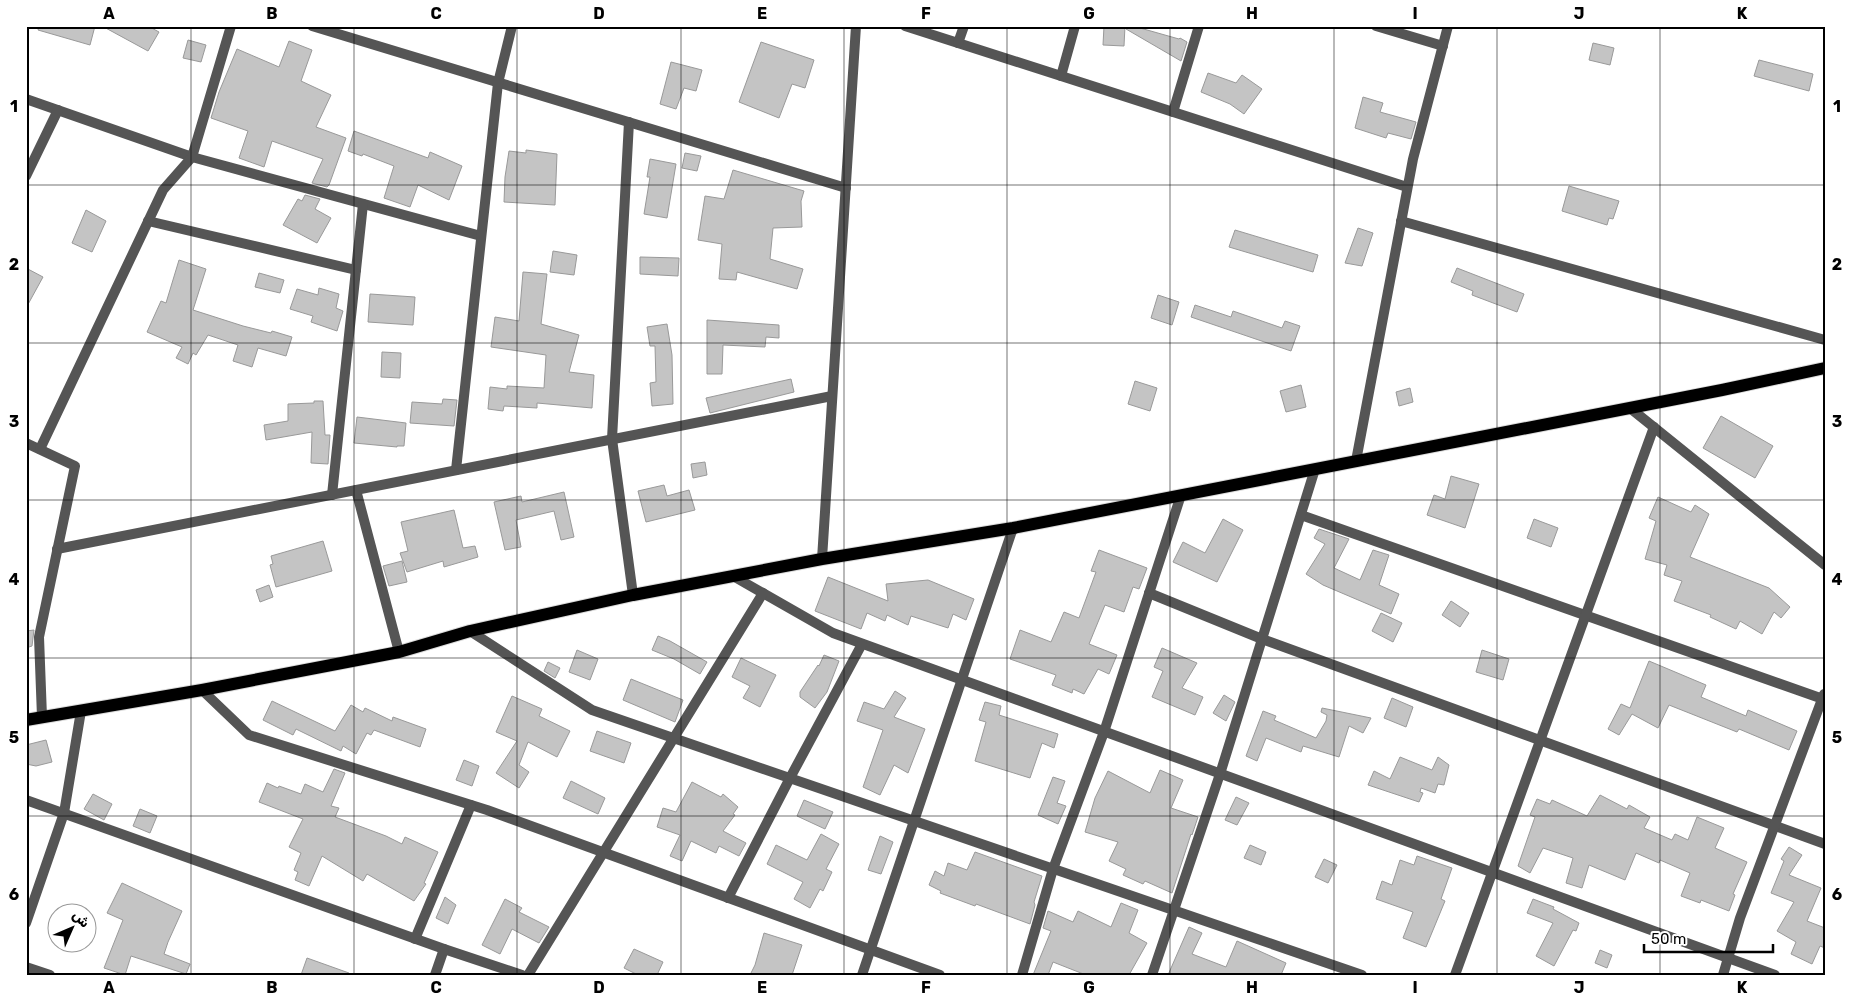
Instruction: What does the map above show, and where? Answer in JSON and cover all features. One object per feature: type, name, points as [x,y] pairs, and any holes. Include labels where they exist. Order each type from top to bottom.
[{"type":"main road","points":[[26,720],[202,690],[398,652],[470,631],[632,595],[822,559],[1013,528],[1722,390],[1825,368]]},
{"type":"street","points":[[40,449],[163,190],[192,156],[231,26]]},
{"type":"street","points":[[312,26],[846,188]]},
{"type":"street","points":[[456,470],[498,83],[512,26]]},
{"type":"street","points":[[822,559],[856,26]]},
{"type":"street","points":[[905,26],[1407,187]]},
{"type":"street","points":[[958,43],[964,26]]},
{"type":"street","points":[[1061,76],[1075,26]]},
{"type":"street","points":[[1173,112],[1199,26]]},
{"type":"street","points":[[1376,26],[1443,46]]},
{"type":"street","points":[[1356,461],[1407,187],[1448,26]]},
{"type":"street","points":[[26,99],[192,156],[482,236]]},
{"type":"street","points":[[26,176],[58,110]]},
{"type":"street","points":[[629,122],[612,439],[632,595]]},
{"type":"street","points":[[332,495],[363,204]]},
{"type":"street","points":[[148,221],[356,270]]},
{"type":"street","points":[[1401,221],[1825,340]]},
{"type":"street","points":[[57,549],[832,396]]},
{"type":"street","points":[[1630,408],[1825,566]]},
{"type":"street","points":[[1455,975],[1654,427]]},
{"type":"street","points":[[26,442],[75,466],[39,637],[42,717]]},
{"type":"street","points":[[1152,975],[1220,774],[1315,469]]},
{"type":"street","points":[[356,490],[398,652]]},
{"type":"street","points":[[1022,975],[1053,869],[1104,732],[1181,495]]},
{"type":"street","points":[[1301,514],[1586,615],[1824,696],[1740,918],[1723,975]]},
{"type":"street","points":[[862,975],[1013,528]]},
{"type":"street","points":[[733,576],[833,633],[1775,975]]},
{"type":"street","points":[[1149,593],[1262,639],[1825,844]]},
{"type":"street","points":[[528,975],[763,594]]},
{"type":"street","points":[[470,631],[592,710],[1362,975]]},
{"type":"street","points":[[728,898],[862,644]]},
{"type":"street","points":[[202,690],[249,734],[471,806],[940,975]]},
{"type":"street","points":[[26,923],[64,813],[81,711]]},
{"type":"street","points":[[26,800],[414,939],[522,975]]},
{"type":"street","points":[[414,939],[471,806]]},
{"type":"street","points":[[435,975],[444,949]]},
{"type":"street","points":[[26,967],[50,975]]},
{"type":"building","points":[[39,26],[95,26],[90,45],[38,30]]},
{"type":"building","points":[[102,26],[148,26],[159,32],[148,51]]},
{"type":"building","points":[[1104,26],[1125,26],[1124,46],[1103,45]]},
{"type":"building","points":[[1128,26],[1180,38],[1187,42],[1181,61],[1126,29]]},
{"type":"building","points":[[188,40],[206,45],[201,62],[183,58]]},
{"type":"building","points":[[289,41],[312,50],[301,81],[331,95],[316,127],[346,138],[327,187],[312,183],[323,159],[272,141],[264,167],[239,158],[248,131],[211,118],[219,92],[237,49],[279,67]]},
{"type":"building","points":[[761,42],[814,60],[805,88],[792,84],[779,118],[739,102]]},
{"type":"building","points":[[1593,43],[1614,48],[1610,65],[1589,60]]},
{"type":"building","points":[[1759,60],[1813,74],[1809,91],[1754,76]]},
{"type":"building","points":[[671,62],[702,70],[696,91],[684,88],[676,109],[660,104]]},
{"type":"building","points":[[1208,73],[1236,83],[1242,75],[1262,89],[1244,114],[1230,104],[1201,92]]},
{"type":"building","points":[[1363,97],[1383,103],[1380,112],[1416,122],[1411,139],[1388,133],[1386,138],[1355,128]]},
{"type":"building","points":[[354,131],[428,158],[430,152],[462,166],[449,200],[418,185],[410,207],[384,198],[394,166],[363,154],[362,156],[348,151]]},
{"type":"building","points":[[526,150],[557,154],[555,205],[504,202],[509,151],[526,153]]},
{"type":"building","points":[[685,153],[701,156],[697,171],[682,168]]},
{"type":"building","points":[[650,159],[676,164],[667,218],[644,214],[650,177],[647,177]]},
{"type":"building","points":[[733,170],[804,191],[801,201],[802,227],[773,228],[770,259],[803,269],[797,289],[737,272],[736,280],[719,279],[722,244],[698,240],[705,196],[724,199]]},
{"type":"building","points":[[1569,186],[1619,201],[1613,219],[1609,218],[1607,225],[1562,211]]},
{"type":"building","points":[[305,195],[320,199],[315,209],[331,218],[317,243],[283,225],[298,199],[302,201]]},
{"type":"building","points":[[86,210],[106,221],[92,252],[72,243]]},
{"type":"building","points":[[1358,228],[1373,233],[1362,266],[1345,263]]},
{"type":"building","points":[[1235,230],[1318,255],[1313,272],[1229,247]]},
{"type":"building","points":[[553,251],[577,255],[574,275],[550,272]]},
{"type":"building","points":[[640,257],[679,258],[678,276],[640,274]]},
{"type":"building","points":[[179,260],[206,269],[193,310],[243,326],[292,337],[286,356],[258,348],[252,367],[233,361],[238,345],[208,335],[196,355],[193,353],[188,364],[176,358],[182,347],[147,332],[161,301],[166,303]]},
{"type":"building","points":[[26,268],[43,277],[26,308]]},
{"type":"building","points":[[1457,268],[1524,294],[1517,312],[1472,295],[1473,291],[1451,282]]},
{"type":"building","points":[[523,272],[547,274],[541,324],[579,335],[569,372],[594,375],[592,408],[537,403],[537,408],[504,406],[503,411],[488,409],[490,387],[507,389],[507,386],[544,388],[546,355],[491,347],[495,317],[519,321]]},
{"type":"building","points":[[259,273],[284,280],[280,293],[255,287]]},
{"type":"building","points":[[319,288],[339,294],[336,308],[343,311],[337,331],[311,322],[313,316],[290,309],[297,289],[318,295]]},
{"type":"building","points":[[370,294],[415,297],[413,325],[368,322]]},
{"type":"building","points":[[1158,295],[1179,302],[1172,325],[1151,318]]},
{"type":"building","points":[[1195,305],[1231,317],[1233,311],[1282,328],[1285,321],[1300,326],[1291,351],[1191,317]]},
{"type":"building","points":[[707,320],[779,325],[779,338],[766,337],[765,347],[723,345],[722,374],[707,374]]},
{"type":"building","points":[[667,324],[672,355],[673,404],[652,406],[650,383],[656,382],[655,346],[650,346],[647,327]]},
{"type":"building","points":[[382,352],[401,353],[400,378],[381,377]]},
{"type":"building","points":[[791,379],[794,392],[710,413],[706,398]]},
{"type":"building","points":[[1135,381],[1157,388],[1150,411],[1128,404]]},
{"type":"building","points":[[1301,385],[1306,407],[1286,412],[1280,391]]},
{"type":"building","points":[[1410,388],[1413,402],[1399,406],[1396,392]]},
{"type":"building","points":[[443,399],[457,400],[454,426],[410,423],[412,402],[442,404]]},
{"type":"building","points":[[314,401],[323,401],[325,435],[330,435],[328,464],[311,463],[312,432],[266,440],[264,425],[288,421],[288,404],[314,403]]},
{"type":"building","points":[[1721,416],[1773,446],[1755,478],[1703,448]]},
{"type":"building","points":[[357,417],[406,423],[404,446],[354,443]]},
{"type":"building","points":[[705,462],[707,475],[693,478],[691,464]]},
{"type":"building","points":[[1451,476],[1479,484],[1465,528],[1427,515],[1434,495],[1445,499]]},
{"type":"building","points":[[664,485],[667,496],[689,490],[695,510],[646,522],[638,491]]},
{"type":"building","points":[[564,492],[574,537],[561,540],[554,511],[516,520],[521,547],[505,550],[494,502],[521,496],[522,502]]},
{"type":"building","points":[[1658,497],[1691,512],[1695,505],[1709,514],[1690,557],[1769,588],[1790,607],[1781,618],[1774,612],[1762,634],[1740,621],[1736,629],[1710,617],[1711,615],[1674,601],[1682,581],[1664,575],[1667,565],[1645,559],[1656,521],[1649,518]]},
{"type":"building","points":[[454,510],[463,548],[475,546],[478,557],[444,567],[443,561],[407,572],[400,553],[408,551],[401,522]]},
{"type":"building","points":[[1223,519],[1243,530],[1217,582],[1173,562],[1183,542],[1205,553]]},
{"type":"building","points":[[1534,519],[1558,528],[1551,547],[1527,538]]},
{"type":"building","points":[[1319,529],[1349,539],[1334,568],[1360,580],[1373,550],[1389,555],[1379,585],[1399,594],[1391,614],[1323,585],[1306,574],[1325,544],[1314,538]]},
{"type":"building","points":[[323,541],[332,571],[276,587],[270,565],[273,564],[271,556]]},
{"type":"building","points":[[1099,550],[1147,568],[1139,589],[1133,587],[1124,612],[1105,605],[1089,644],[1117,655],[1109,674],[1098,669],[1084,694],[1073,689],[1072,693],[1052,685],[1056,675],[1010,659],[1020,630],[1051,642],[1064,612],[1079,618],[1096,572],[1091,571]]},
{"type":"building","points":[[402,561],[407,582],[389,586],[383,566]]},
{"type":"building","points":[[828,577],[888,601],[886,584],[928,580],[974,599],[966,620],[953,614],[948,628],[911,616],[908,625],[887,615],[885,621],[867,613],[861,629],[815,611]]},
{"type":"building","points":[[269,585],[273,597],[260,602],[256,590]]},
{"type":"building","points":[[1451,601],[1469,613],[1460,627],[1442,615]]},
{"type":"building","points":[[1381,613],[1402,623],[1393,642],[1372,631]]},
{"type":"building","points":[[34,630],[32,646],[26,648],[26,631]]},
{"type":"building","points":[[658,636],[707,662],[700,674],[674,659],[652,650]]},
{"type":"building","points":[[1162,648],[1197,663],[1182,688],[1203,697],[1195,715],[1152,697],[1163,671],[1154,667]]},
{"type":"building","points":[[577,650],[598,659],[590,680],[569,672]]},
{"type":"building","points":[[1482,650],[1509,659],[1503,680],[1476,672]]},
{"type":"building","points":[[824,655],[839,661],[827,692],[815,708],[800,697],[800,692],[819,666]]},
{"type":"building","points":[[741,658],[776,675],[760,707],[743,698],[750,686],[732,677]]},
{"type":"building","points":[[1649,661],[1706,685],[1701,697],[1746,716],[1748,710],[1797,731],[1789,750],[1739,729],[1737,732],[1669,705],[1658,728],[1632,714],[1619,735],[1608,729],[1621,704],[1630,708]]},
{"type":"building","points":[[548,662],[560,668],[555,678],[544,671]]},
{"type":"building","points":[[631,679],[683,700],[675,722],[623,700]]},
{"type":"building","points":[[895,691],[906,698],[894,717],[925,729],[908,773],[894,765],[880,795],[863,787],[883,730],[857,721],[864,702],[884,709]]},
{"type":"building","points":[[1224,695],[1235,702],[1226,721],[1213,713]]},
{"type":"building","points":[[512,696],[542,709],[539,716],[570,731],[557,757],[528,742],[519,765],[529,772],[519,788],[496,773],[517,741],[496,732]]},
{"type":"building","points":[[1392,698],[1413,707],[1406,727],[1384,718]]},
{"type":"building","points":[[272,701],[335,731],[351,705],[363,712],[365,708],[392,721],[393,717],[426,729],[420,747],[374,730],[371,735],[367,733],[356,754],[343,746],[341,751],[296,729],[293,735],[263,720]]},
{"type":"building","points":[[985,702],[1001,706],[999,715],[1058,734],[1054,748],[1042,743],[1030,778],[975,761],[986,722],[979,720]]},
{"type":"building","points":[[1322,708],[1371,718],[1363,733],[1349,726],[1339,757],[1303,746],[1301,752],[1266,738],[1257,761],[1246,756],[1263,711],[1276,716],[1274,720],[1316,738],[1326,721],[1327,715],[1321,712]]},
{"type":"building","points":[[597,731],[631,743],[624,763],[590,751]]},
{"type":"building","points":[[46,740],[52,762],[36,766],[26,764],[26,745]]},
{"type":"building","points":[[1400,757],[1432,770],[1438,757],[1449,765],[1444,785],[1438,784],[1435,793],[1421,788],[1420,792],[1423,793],[1419,802],[1368,785],[1374,771],[1390,779]]},
{"type":"building","points":[[464,760],[479,766],[472,786],[456,780]]},
{"type":"building","points":[[334,769],[345,773],[331,806],[339,808],[335,817],[402,844],[405,837],[438,852],[424,883],[426,884],[414,901],[367,874],[363,881],[322,856],[309,886],[295,880],[298,872],[294,870],[301,853],[289,847],[303,819],[259,802],[267,783],[301,794],[305,784],[323,792]]},
{"type":"building","points":[[1160,770],[1183,780],[1171,808],[1198,817],[1172,893],[1145,881],[1143,884],[1123,875],[1126,869],[1109,861],[1118,842],[1085,832],[1095,798],[1108,771],[1150,793]]},
{"type":"building","points":[[1053,777],[1065,781],[1057,803],[1066,806],[1058,824],[1038,815]]},
{"type":"building","points":[[571,781],[605,798],[598,814],[563,798]]},
{"type":"building","points":[[692,782],[721,797],[723,794],[738,807],[733,814],[735,815],[723,831],[746,843],[739,856],[719,846],[716,853],[691,841],[682,861],[670,856],[680,835],[657,827],[663,808],[676,812]]},
{"type":"building","points":[[93,794],[112,804],[104,820],[84,809]]},
{"type":"building","points":[[1600,795],[1627,809],[1629,805],[1650,817],[1644,828],[1672,840],[1675,834],[1688,840],[1697,817],[1724,828],[1715,848],[1747,862],[1733,894],[1735,895],[1729,911],[1701,900],[1700,903],[1681,896],[1690,873],[1660,860],[1659,863],[1636,853],[1625,880],[1589,865],[1582,888],[1566,883],[1573,858],[1543,848],[1530,873],[1518,866],[1535,817],[1530,815],[1537,799],[1550,804],[1552,800],[1587,816]]},
{"type":"building","points":[[1236,797],[1249,803],[1237,825],[1225,820]]},
{"type":"building","points":[[804,800],[833,812],[825,829],[797,816]]},
{"type":"building","points":[[140,809],[157,816],[150,833],[133,826]]},
{"type":"building","points":[[821,834],[839,844],[826,869],[832,872],[823,891],[820,889],[810,908],[794,899],[803,882],[767,864],[776,845],[807,860]]},
{"type":"building","points":[[880,836],[893,842],[881,874],[868,870]]},
{"type":"building","points":[[1250,845],[1266,852],[1261,865],[1244,858]]},
{"type":"building","points":[[1789,847],[1802,855],[1789,875],[1821,888],[1807,921],[1825,928],[1825,948],[1820,946],[1812,964],[1791,954],[1796,942],[1777,931],[1794,902],[1771,893],[1784,861],[1781,859]]},
{"type":"building","points":[[975,852],[1042,876],[1030,924],[940,893],[941,891],[929,885],[935,871],[944,876],[948,863],[967,870]]},
{"type":"building","points":[[1417,856],[1452,868],[1441,899],[1445,901],[1426,947],[1403,938],[1413,912],[1376,899],[1382,881],[1392,885],[1400,860],[1414,865]]},
{"type":"building","points":[[1324,859],[1337,865],[1328,883],[1315,877]]},
{"type":"building","points":[[122,883],[182,911],[164,954],[190,964],[186,974],[131,956],[125,975],[104,968],[123,920],[107,913]]},
{"type":"building","points":[[445,897],[456,905],[448,924],[436,918]]},
{"type":"building","points":[[505,899],[522,908],[519,912],[549,927],[539,943],[512,929],[500,954],[482,945]]},
{"type":"building","points":[[1533,899],[1554,907],[1553,909],[1579,923],[1576,931],[1573,930],[1554,966],[1536,956],[1553,923],[1527,913]]},
{"type":"building","points":[[1121,903],[1138,910],[1129,933],[1147,943],[1129,975],[1086,975],[1053,962],[1048,975],[1033,975],[1051,931],[1043,928],[1048,911],[1073,922],[1078,911],[1111,927]]},
{"type":"building","points":[[1189,927],[1202,933],[1192,954],[1226,967],[1237,941],[1286,963],[1281,975],[1168,975]]},
{"type":"building","points":[[764,933],[802,945],[792,975],[750,975],[755,965]]},
{"type":"building","points":[[634,949],[663,962],[657,975],[638,975],[624,968]]},
{"type":"building","points":[[1600,950],[1612,955],[1607,968],[1595,963]]},
{"type":"building","points":[[307,958],[349,973],[349,975],[301,975]]}]
